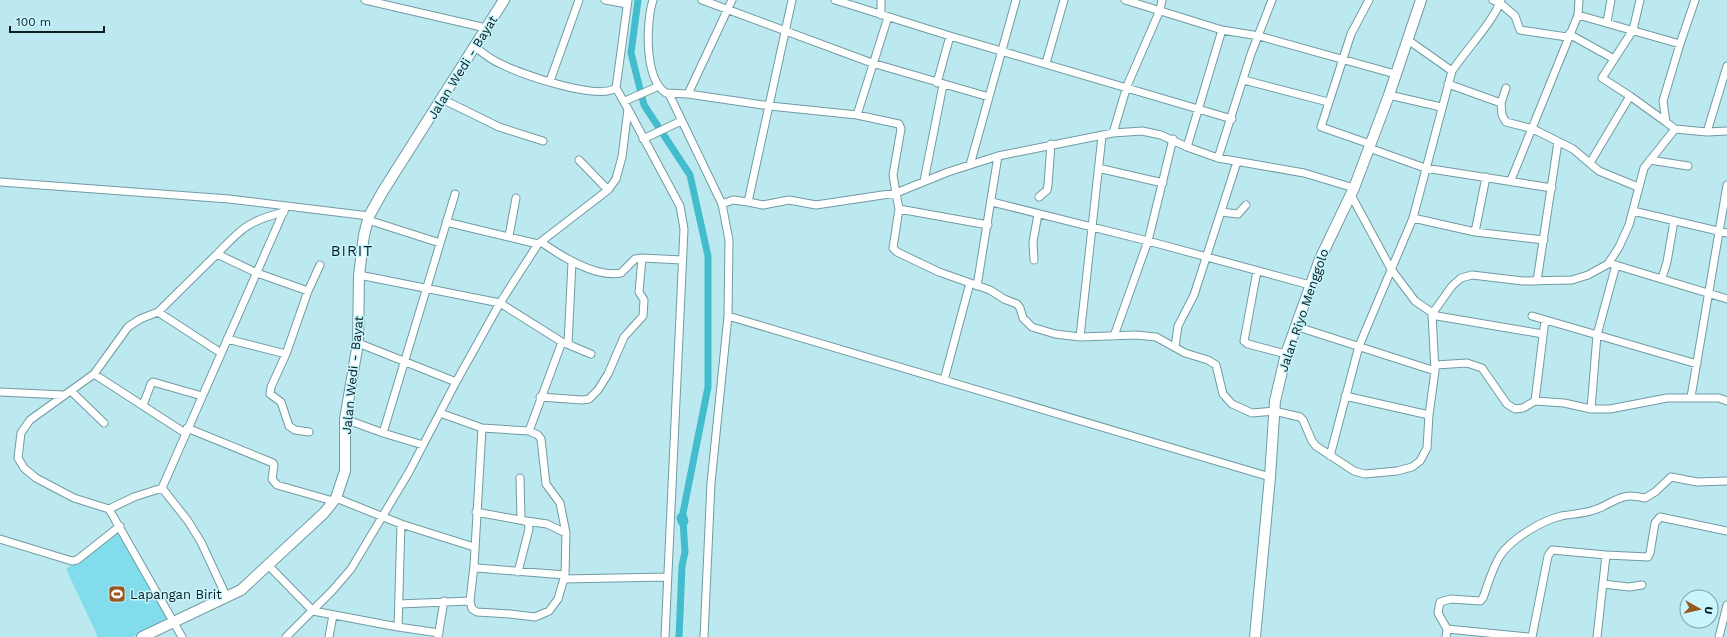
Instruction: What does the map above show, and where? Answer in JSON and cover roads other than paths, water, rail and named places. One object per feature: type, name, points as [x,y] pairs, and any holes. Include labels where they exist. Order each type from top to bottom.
[{"type":"main road","name":"Jalan Wedi - Bayat","points":[[142,637],[227,598],[241,590],[324,513],[335,500],[345,471],[345,419],[358,344],[360,275],[368,218],[504,0]]},
{"type":"main road","name":"Jalan Riyo Menggolo","points":[[1255,637],[1270,478],[1276,392],[1286,354],[1310,285],[1323,250],[1353,191],[1389,95],[1420,0]]},
{"type":"street","points":[[365,0],[486,28]]},
{"type":"street","points":[[550,81],[579,0]]},
{"type":"street","points":[[605,0],[628,2],[616,88],[626,100],[628,109],[680,206],[683,215],[684,229],[665,637]]},
{"type":"street","points":[[652,0],[648,21],[650,64],[657,87],[664,92],[668,94],[688,94],[770,106],[857,115],[899,124],[900,129],[893,175],[899,209],[893,246],[894,250],[939,272],[990,290],[1019,306],[1023,318],[1032,327],[1056,334],[1080,338],[1152,336],[1216,365],[1223,394],[1232,404],[1252,413],[1274,411],[1292,415],[1303,420],[1312,441],[1330,456],[1354,472],[1365,474],[1387,474],[1412,466],[1420,461],[1427,448],[1429,415],[1435,368],[1432,326],[1433,312],[1457,281],[1467,276],[1477,275],[1512,280],[1564,281],[1579,278],[1612,264],[1727,299]]},
{"type":"street","points":[[702,0],[872,63],[989,97]]},
{"type":"street","points":[[688,94],[732,0]]},
{"type":"street","points":[[748,202],[792,0]]},
{"type":"street","points":[[835,0],[950,36],[1127,86],[1232,119]]},
{"type":"street","points":[[881,0],[881,15]]},
{"type":"street","points":[[970,165],[1016,0]]},
{"type":"street","points":[[1046,63],[1064,0]]},
{"type":"street","points":[[1125,0],[1222,30],[1259,36],[1395,74]]},
{"type":"street","points":[[1113,133],[1127,86],[1160,10],[1162,0]]},
{"type":"street","points":[[1218,158],[1252,54],[1272,0]]},
{"type":"street","points":[[1369,0],[1351,34],[1328,102],[1321,128],[1425,168],[1511,180],[1552,188]]},
{"type":"street","points":[[1493,0],[1501,2],[1516,17],[1520,30],[1568,35],[1614,59]]},
{"type":"street","points":[[1511,180],[1533,129],[1568,35],[1578,15],[1579,0]]},
{"type":"street","points":[[1607,22],[1611,0]]},
{"type":"street","points":[[1640,0],[1633,30],[1602,78],[1630,96],[1675,129],[1727,132]]},
{"type":"street","points":[[1666,122],[1662,104],[1695,0]]},
{"type":"street","points":[[1330,456],[1359,346],[1413,218],[1441,107],[1452,71],[1464,52],[1492,17],[1501,2]]},
{"type":"street","points":[[1578,15],[1680,44]]},
{"type":"street","points":[[857,115],[872,63],[888,17]]},
{"type":"street","points":[[1187,147],[1222,30]]},
{"type":"street","points":[[924,181],[940,84],[950,36]]},
{"type":"street","points":[[1408,40],[1452,71]]},
{"type":"street","points":[[475,47],[502,65],[568,88],[601,93],[610,92],[616,88]]},
{"type":"street","points":[[1707,132],[1727,66]]},
{"type":"street","points":[[1244,80],[1328,102]]},
{"type":"street","points":[[1448,84],[1502,103]]},
{"type":"street","points":[[626,100],[657,87]]},
{"type":"street","points":[[1506,88],[1502,103],[1502,115],[1506,122],[1533,129],[1573,149],[1599,171],[1638,187]]},
{"type":"street","points":[[668,94],[680,122],[722,204],[729,240],[728,316],[711,483],[704,637]]},
{"type":"street","points":[[1389,95],[1441,107]]},
{"type":"street","points":[[1590,163],[1630,96]]},
{"type":"street","points":[[442,100],[499,127],[542,141]]},
{"type":"street","points":[[286,637],[339,584],[351,569],[383,517],[500,303],[539,243],[608,190],[619,170],[628,109]]},
{"type":"street","points":[[644,138],[680,122]]},
{"type":"street","points":[[1591,409],[1597,335],[1612,264],[1633,211],[1644,168],[1675,129]]},
{"type":"street","points":[[722,204],[733,200],[763,205],[789,200],[816,205],[896,193],[924,181],[998,156],[1051,144],[1113,133],[1149,132],[1173,139],[1187,147],[1218,158],[1304,173],[1353,191],[1391,269],[1412,298],[1437,316],[1543,334]]},
{"type":"street","points":[[1080,338],[1102,136]]},
{"type":"street","points":[[1114,336],[1148,241],[1173,139]]},
{"type":"street","points":[[1537,281],[1558,142]]},
{"type":"street","points":[[1039,198],[1047,190],[1051,144]]},
{"type":"street","points":[[977,286],[992,202],[998,156]]},
{"type":"street","points":[[579,160],[608,190]]},
{"type":"street","points":[[1650,160],[1688,166]]},
{"type":"street","points":[[1175,347],[1178,326],[1192,302],[1237,162]]},
{"type":"street","points":[[1098,168],[1163,183]]},
{"type":"street","points":[[1475,232],[1486,177]]},
{"type":"street","points":[[0,182],[229,199],[285,209],[368,218],[440,243]]},
{"type":"street","points":[[1691,397],[1727,186]]},
{"type":"street","points":[[383,433],[425,289],[455,194]]},
{"type":"street","points":[[509,236],[516,198]]},
{"type":"street","points":[[992,202],[1148,241],[1310,285]]},
{"type":"street","points":[[1221,212],[1238,214],[1246,205]]},
{"type":"street","points":[[182,637],[109,509],[74,498],[36,478],[24,468],[18,458],[19,443],[24,427],[94,374],[128,327],[140,319],[158,312],[236,234],[252,222],[285,209]]},
{"type":"street","points":[[109,509],[134,497],[162,488],[186,430],[285,209]]},
{"type":"street","points":[[899,209],[988,226]]},
{"type":"street","points":[[1633,211],[1727,233]]},
{"type":"street","points":[[1034,260],[1033,242],[1038,214]]},
{"type":"street","points":[[1413,218],[1475,232],[1544,240]]},
{"type":"street","points":[[1662,278],[1667,262],[1674,221]]},
{"type":"street","points":[[446,222],[539,243],[572,262],[594,269],[619,273],[626,269],[635,260],[642,258],[682,260]]},
{"type":"street","points":[[217,254],[257,273],[308,291]]},
{"type":"street","points":[[540,397],[582,400],[588,399],[598,390],[608,374],[624,338],[643,316],[644,300],[639,292],[642,258]]},
{"type":"street","points":[[529,430],[540,397],[565,343],[572,262]]},
{"type":"street","points":[[309,432],[295,430],[289,426],[281,402],[270,395],[271,387],[286,354],[308,291],[320,265]]},
{"type":"street","points":[[1257,271],[1244,341],[1248,344],[1286,354]]},
{"type":"street","points":[[360,275],[500,303],[565,343],[591,354]]},
{"type":"street","points":[[944,380],[970,283]]},
{"type":"street","points":[[158,312],[221,353]]},
{"type":"street","points":[[728,316],[1270,478]]},
{"type":"street","points":[[1532,316],[1696,364]]},
{"type":"street","points":[[1535,401],[1545,320]]},
{"type":"street","points":[[1295,326],[1435,368],[1467,363],[1482,368],[1507,404],[1512,408],[1520,409],[1535,401],[1564,403],[1591,409],[1610,409],[1667,398],[1721,398],[1727,401]]},
{"type":"street","points":[[227,339],[286,354]]},
{"type":"street","points":[[358,344],[456,382]]},
{"type":"street","points":[[94,374],[186,430],[273,463],[272,479],[275,483],[335,500],[401,524],[474,547]]},
{"type":"street","points":[[143,405],[153,382],[202,396]]},
{"type":"street","points":[[0,392],[68,393],[104,423]]},
{"type":"street","points":[[1345,396],[1429,415]]},
{"type":"street","points":[[440,413],[482,428],[529,430],[540,438],[546,484],[560,503],[566,533],[564,577],[554,606],[545,614],[535,617],[477,612],[472,609],[470,601],[474,566],[482,428]]},
{"type":"street","points":[[345,419],[383,433],[423,445]]},
{"type":"street","points":[[1446,637],[1448,629],[1438,613],[1440,602],[1451,599],[1480,601],[1483,598],[1494,566],[1501,555],[1520,537],[1544,522],[1561,516],[1593,511],[1606,506],[1620,497],[1631,496],[1645,498],[1656,492],[1672,477],[1697,482],[1727,480]]},
{"type":"street","points":[[518,572],[529,527],[523,520],[520,478]]},
{"type":"street","points":[[162,488],[188,521],[201,542],[227,598]]},
{"type":"street","points":[[476,512],[547,524],[566,533]]},
{"type":"street","points":[[1532,637],[1550,552],[1558,549],[1606,556],[1648,557],[1655,523],[1660,517],[1727,531]]},
{"type":"street","points":[[398,627],[401,524]]},
{"type":"street","points":[[0,539],[70,561],[76,561],[120,526]]},
{"type":"street","points":[[1597,637],[1606,556]]},
{"type":"street","points":[[268,565],[313,611],[438,635],[444,601]]},
{"type":"street","points":[[474,566],[477,568],[564,577],[667,577]]},
{"type":"street","points":[[1603,584],[1629,587],[1642,585]]},
{"type":"street","points":[[399,604],[470,601]]},
{"type":"street","points":[[1719,637],[1727,605]]},
{"type":"street","points":[[329,637],[334,615]]},
{"type":"street","points":[[1448,629],[1528,637]]},
{"type":"waterway","points":[[638,0],[631,53],[644,105],[690,175],[708,256],[708,387],[682,518]]},
{"type":"waterway","points":[[679,637],[682,566],[685,552],[683,521]]},
{"type":"place","name":"Lapangan Birit","points":[[117,594]]},
{"type":"district","name":"BIRIT","points":[[352,251]]}]
